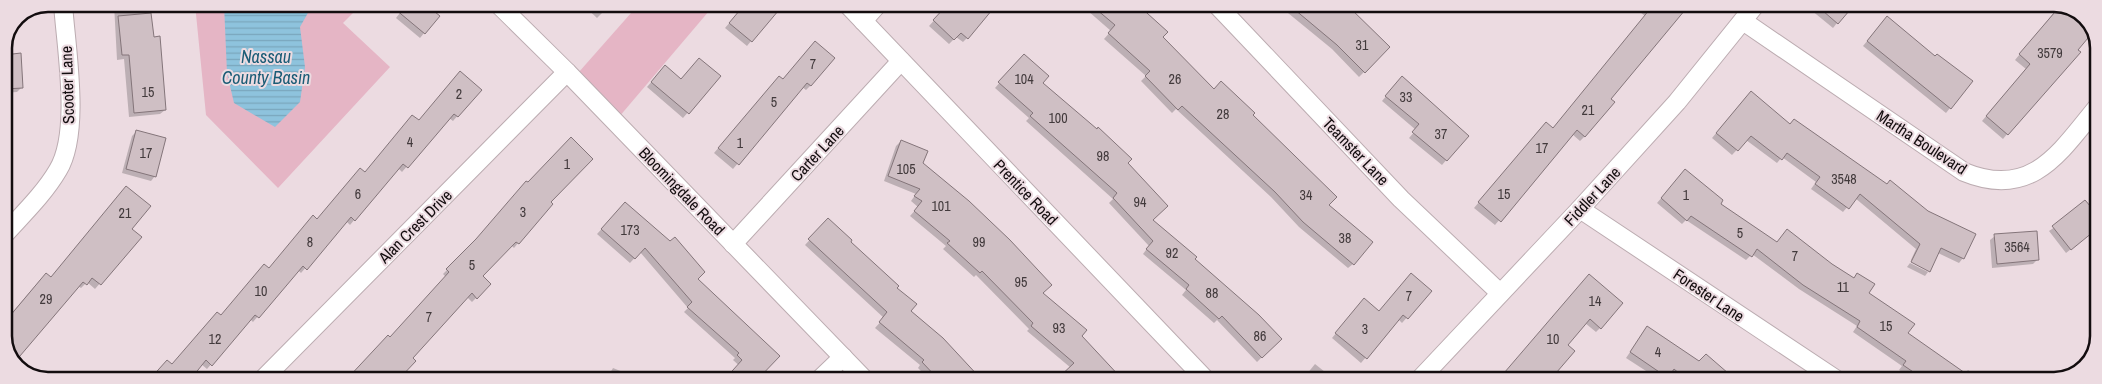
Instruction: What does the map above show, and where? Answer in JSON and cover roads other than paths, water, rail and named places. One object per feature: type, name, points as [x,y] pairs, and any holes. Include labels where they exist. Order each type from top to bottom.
[{"type":"street","name":"Scooter Lane","points":[[13,225],[58,170],[67,147],[71,117],[64,12]]},
{"type":"street","name":"Bloomingdale Road","points":[[506,12],[567,72],[857,371]]},
{"type":"street","name":"Prentice Road","points":[[855,12],[1198,372]]},
{"type":"street","points":[[864,21],[871,12]]},
{"type":"street","name":"Teamster Lane","points":[[1224,13],[1401,198],[1500,293]]},
{"type":"street","name":"Fiddler Lane","points":[[1427,372],[1580,209],[1677,102],[1749,13]]},
{"type":"street","name":"Martha Boulevard","points":[[1743,21],[1964,172],[1979,178],[2002,181],[2034,173],[2053,160],[2089,117]]},
{"type":"street","name":"Carter Lane","points":[[733,244],[900,61]]},
{"type":"street","name":"Alan Crest Drive","points":[[271,371],[567,72]]},
{"type":"street","name":"Forester Lane","points":[[1580,209],[1825,372]]},
{"type":"street","points":[[828,371],[843,357]]},
{"type":"water","name":"Nassau County Basin","points":[[224,12],[308,12],[300,27],[305,67],[300,102],[275,127],[234,103],[227,73]]}]
